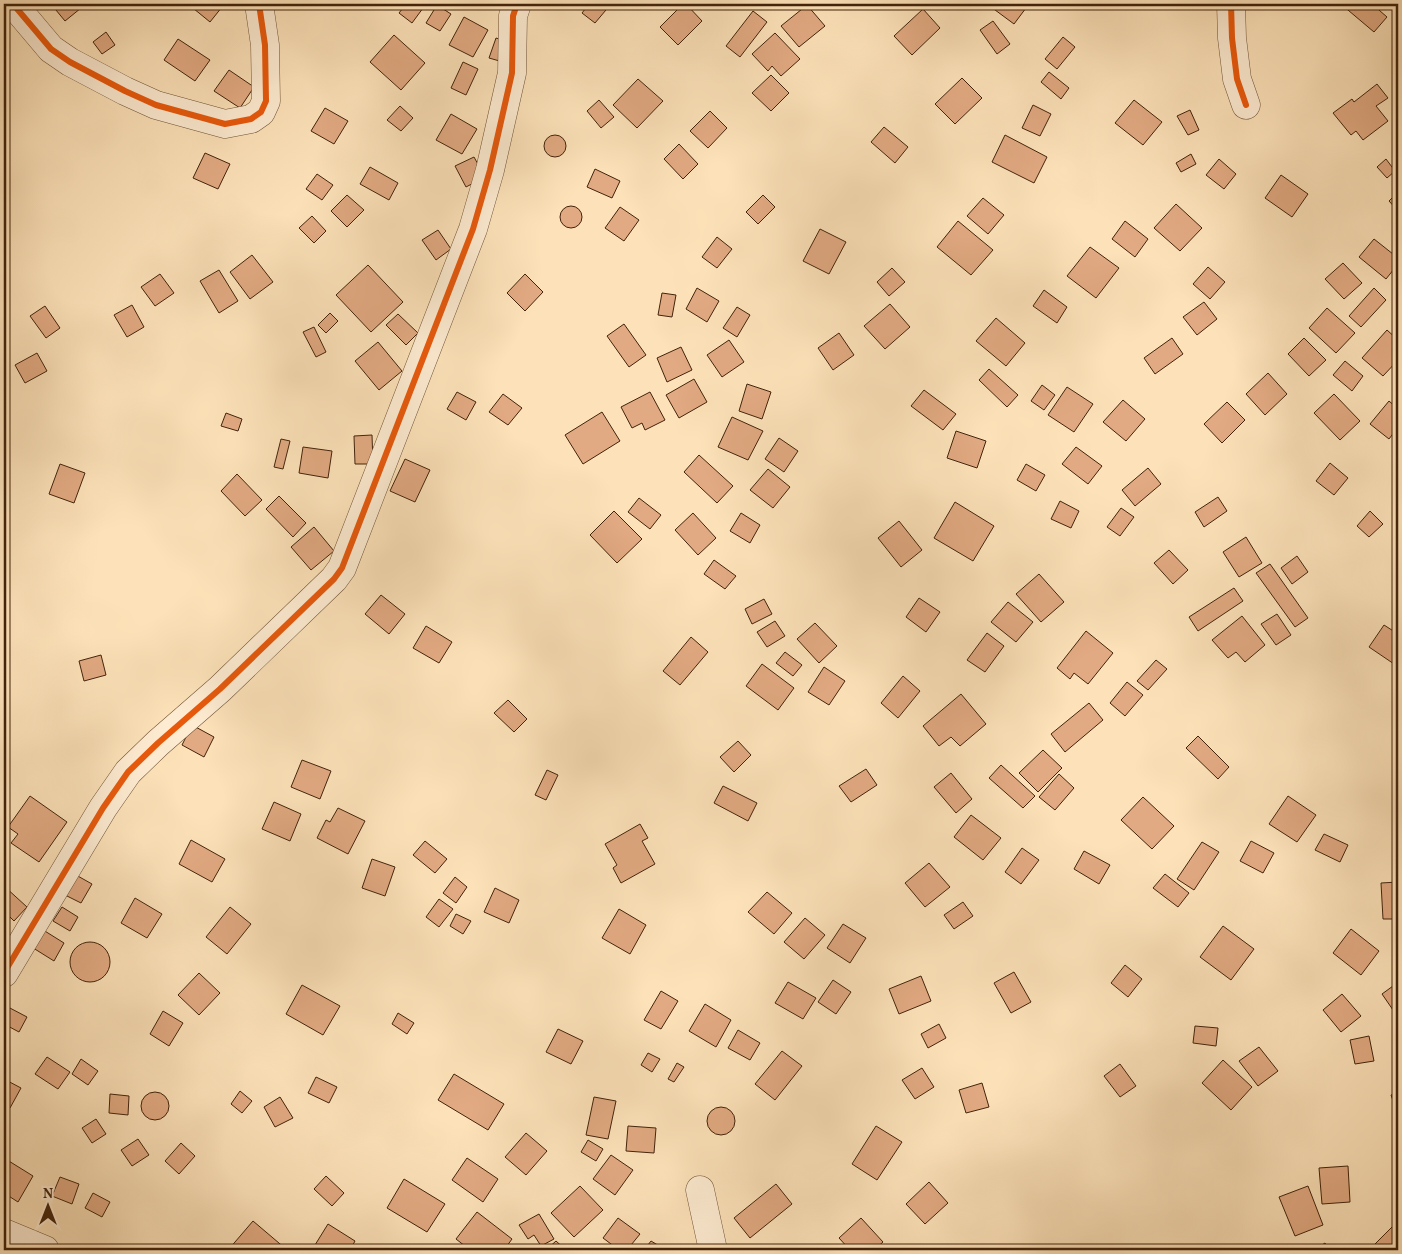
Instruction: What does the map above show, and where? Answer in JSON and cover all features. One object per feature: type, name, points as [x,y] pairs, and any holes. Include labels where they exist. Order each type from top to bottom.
[{"type":"street","points":[[13,4],[51,49],[70,62],[124,91],[156,105],[225,124],[251,119],[261,112],[266,101],[265,45],[259,4]]},
{"type":"street","points":[[4,973],[103,808],[128,772],[220,689],[334,579],[342,568],[473,229],[490,170],[512,73],[513,16],[517,4]]},
{"type":"street","points":[[1230,4],[1236,70],[1246,105]]},
{"type":"street","points":[[700,1190],[713,1250]]},
{"type":"street","points":[[4,1232],[45,1250]]},
{"type":"building","points":[[51,4],[86,4],[65,21]]},
{"type":"building","points":[[188,4],[217,4],[222,7],[210,22]]},
{"type":"building","points":[[406,4],[426,4],[412,23],[399,13]]},
{"type":"building","points":[[589,4],[611,4],[595,23],[582,13]]},
{"type":"building","points":[[683,4],[686,4],[702,21],[678,45],[660,27]]},
{"type":"building","points":[[987,4],[1029,4],[1014,24]]},
{"type":"building","points":[[1343,4],[1372,4],[1387,17],[1374,32]]},
{"type":"building","points":[[437,5],[451,14],[440,31],[426,23]]},
{"type":"building","points":[[807,5],[825,26],[799,47],[781,26]]},
{"type":"building","points":[[923,9],[940,28],[912,55],[894,36]]},
{"type":"building","points":[[753,11],[767,22],[740,57],[726,46]]},
{"type":"building","points":[[464,17],[488,30],[473,57],[449,45]]},
{"type":"building","points":[[993,21],[1010,44],[997,54],[980,30]]},
{"type":"building","points":[[106,32],[115,45],[102,54],[93,42]]},
{"type":"building","points":[[775,33],[800,59],[781,76],[772,66],[768,71],[752,54]]},
{"type":"building","points":[[394,35],[425,63],[401,90],[370,62]]},
{"type":"building","points":[[1063,37],[1075,47],[1057,69],[1045,59]]},
{"type":"building","points":[[496,38],[509,42],[503,62],[489,58]]},
{"type":"building","points":[[178,39],[210,60],[195,81],[164,60]]},
{"type":"building","points":[[463,62],[478,69],[466,95],[451,88]]},
{"type":"building","points":[[229,70],[254,87],[240,108],[214,91]]},
{"type":"building","points":[[1049,72],[1069,88],[1061,99],[1041,82]]},
{"type":"building","points":[[771,75],[789,93],[771,111],[752,93]]},
{"type":"building","points":[[962,78],[982,98],[955,124],[935,104]]},
{"type":"building","points":[[638,79],[663,101],[637,128],[613,105]]},
{"type":"building","points":[[1377,84],[1388,98],[1376,106],[1388,121],[1363,140],[1356,131],[1351,135],[1333,113],[1352,99],[1354,102]]},
{"type":"building","points":[[599,100],[614,117],[601,128],[587,111]]},
{"type":"building","points":[[1134,100],[1162,122],[1143,145],[1115,123]]},
{"type":"building","points":[[1033,105],[1051,114],[1040,136],[1022,128]]},
{"type":"building","points":[[400,106],[413,118],[401,131],[387,120]]},
{"type":"building","points":[[325,108],[348,121],[334,144],[311,131]]},
{"type":"building","points":[[1190,110],[1199,130],[1188,135],[1177,116]]},
{"type":"building","points":[[710,111],[727,128],[708,148],[690,131]]},
{"type":"building","points":[[451,114],[477,129],[462,154],[436,140]]},
{"type":"building","points":[[884,127],[908,147],[895,163],[871,142]]},
{"type":"building","points":[[555,135],[563,138],[566,146],[563,154],[555,157],[547,154],[544,146],[547,138]]},
{"type":"building","points":[[1005,135],[1047,157],[1034,183],[992,162]]},
{"type":"building","points":[[679,144],[698,164],[683,179],[664,159]]},
{"type":"building","points":[[205,153],[230,164],[218,189],[193,178]]},
{"type":"building","points":[[1191,154],[1196,164],[1181,172],[1176,163]]},
{"type":"building","points":[[474,157],[485,177],[466,187],[455,166]]},
{"type":"building","points":[[1219,159],[1236,174],[1224,189],[1206,175]]},
{"type":"building","points":[[1386,159],[1395,171],[1387,178],[1377,167]]},
{"type":"building","points":[[370,167],[398,183],[389,200],[360,184]]},
{"type":"building","points":[[595,169],[620,181],[612,198],[587,187]]},
{"type":"building","points":[[317,174],[333,185],[322,200],[306,189]]},
{"type":"building","points":[[1281,175],[1308,194],[1292,217],[1265,198]]},
{"type":"building","points":[[1398,192],[1398,211],[1389,201]]},
{"type":"building","points":[[347,195],[364,210],[347,227],[331,211]]},
{"type":"building","points":[[763,195],[775,207],[758,224],[746,212]]},
{"type":"building","points":[[983,198],[1004,215],[988,234],[967,216]]},
{"type":"building","points":[[1176,204],[1202,228],[1180,251],[1154,228]]},
{"type":"building","points":[[571,206],[579,209],[582,217],[579,225],[571,228],[563,225],[560,217],[563,209]]},
{"type":"building","points":[[620,207],[639,220],[624,241],[605,228]]},
{"type":"building","points":[[312,216],[326,231],[314,243],[299,228]]},
{"type":"building","points":[[958,221],[993,250],[971,275],[937,247]]},
{"type":"building","points":[[1125,221],[1148,239],[1135,257],[1112,239]]},
{"type":"building","points":[[820,229],[846,242],[829,274],[803,261]]},
{"type":"building","points":[[438,230],[451,249],[436,260],[422,240]]},
{"type":"building","points":[[717,237],[732,249],[717,268],[702,257]]},
{"type":"building","points":[[1374,239],[1398,258],[1398,264],[1386,279],[1359,257]]},
{"type":"building","points":[[1090,247],[1119,268],[1096,298],[1067,276]]},
{"type":"building","points":[[252,255],[273,282],[250,299],[230,272]]},
{"type":"building","points":[[1343,263],[1362,283],[1344,299],[1325,279]]},
{"type":"building","points":[[368,265],[403,302],[371,332],[336,295]]},
{"type":"building","points":[[1208,267],[1225,282],[1210,299],[1193,284]]},
{"type":"building","points":[[892,268],[905,282],[889,296],[877,282]]},
{"type":"building","points":[[219,270],[238,301],[219,313],[200,281]]},
{"type":"building","points":[[160,274],[174,293],[155,306],[141,287]]},
{"type":"building","points":[[525,274],[543,292],[525,311],[507,293]]},
{"type":"building","points":[[697,288],[719,301],[707,322],[686,309]]},
{"type":"building","points":[[1374,288],[1386,300],[1361,327],[1349,316]]},
{"type":"building","points":[[1044,290],[1067,307],[1057,323],[1033,306]]},
{"type":"building","points":[[662,293],[676,295],[672,317],[658,315]]},
{"type":"building","points":[[1204,302],[1217,319],[1197,335],[1183,317]]},
{"type":"building","points":[[890,304],[910,327],[885,349],[864,326]]},
{"type":"building","points":[[132,305],[144,327],[127,337],[114,315]]},
{"type":"building","points":[[45,306],[60,328],[46,338],[30,316]]},
{"type":"building","points":[[737,307],[750,315],[737,337],[723,328]]},
{"type":"building","points":[[1327,308],[1355,333],[1336,353],[1309,328]]},
{"type":"building","points":[[330,313],[338,321],[326,333],[318,325]]},
{"type":"building","points":[[398,314],[418,333],[406,345],[386,325]]},
{"type":"building","points":[[996,318],[1025,343],[1006,366],[976,341]]},
{"type":"building","points":[[624,324],[646,355],[629,367],[607,336]]},
{"type":"building","points":[[314,327],[326,352],[316,357],[303,332]]},
{"type":"building","points":[[1387,330],[1398,340],[1398,360],[1383,376],[1362,358]]},
{"type":"building","points":[[839,333],[854,355],[833,370],[818,348]]},
{"type":"building","points":[[1172,338],[1183,354],[1155,374],[1144,358]]},
{"type":"building","points":[[1304,338],[1326,360],[1309,376],[1288,354]]},
{"type":"building","points":[[729,340],[744,362],[722,377],[707,355]]},
{"type":"building","points":[[378,342],[402,371],[379,390],[355,361]]},
{"type":"building","points":[[681,347],[692,370],[667,382],[657,358]]},
{"type":"building","points":[[37,353],[47,371],[25,383],[15,365]]},
{"type":"building","points":[[1345,361],[1363,376],[1352,391],[1333,375]]},
{"type":"building","points":[[989,369],[1018,395],[1007,407],[979,380]]},
{"type":"building","points":[[1268,373],[1287,394],[1265,415],[1246,394]]},
{"type":"building","points":[[694,379],[707,402],[679,418],[666,395]]},
{"type":"building","points":[[747,384],[771,392],[762,419],[739,411]]},
{"type":"building","points":[[1042,385],[1055,395],[1044,410],[1031,401]]},
{"type":"building","points":[[1067,387],[1093,404],[1074,432],[1048,415]]},
{"type":"building","points":[[924,390],[956,414],[943,430],[911,406]]},
{"type":"building","points":[[457,392],[476,402],[466,420],[447,409]]},
{"type":"building","points":[[650,392],[665,420],[645,430],[642,423],[632,428],[621,407]]},
{"type":"building","points":[[503,394],[522,408],[508,425],[489,412]]},
{"type":"building","points":[[1334,394],[1360,421],[1340,440],[1314,413]]},
{"type":"building","points":[[1123,400],[1145,419],[1126,441],[1103,422]]},
{"type":"building","points":[[1389,401],[1398,409],[1398,427],[1389,439],[1370,424]]},
{"type":"building","points":[[1227,402],[1245,420],[1222,443],[1204,424]]},
{"type":"building","points":[[602,412],[620,441],[583,464],[565,435]]},
{"type":"building","points":[[226,413],[242,419],[238,431],[221,426]]},
{"type":"building","points":[[732,417],[763,431],[748,460],[718,447]]},
{"type":"building","points":[[956,431],[986,441],[977,468],[947,458]]},
{"type":"building","points":[[372,435],[373,464],[355,464],[354,436]]},
{"type":"building","points":[[779,438],[798,451],[784,472],[765,459]]},
{"type":"building","points":[[281,439],[290,441],[283,469],[274,467]]},
{"type":"building","points":[[303,447],[332,451],[328,478],[299,473]]},
{"type":"building","points":[[1076,447],[1102,466],[1088,484],[1062,464]]},
{"type":"building","points":[[699,455],[733,486],[717,503],[684,472]]},
{"type":"building","points":[[405,459],[430,470],[415,502],[390,491]]},
{"type":"building","points":[[1330,463],[1348,478],[1334,495],[1316,481]]},
{"type":"building","points":[[60,464],[85,473],[74,503],[49,494]]},
{"type":"building","points":[[1026,464],[1045,475],[1036,491],[1017,480]]},
{"type":"building","points":[[1148,468],[1161,484],[1135,506],[1122,490]]},
{"type":"building","points":[[768,469],[790,487],[773,508],[750,490]]},
{"type":"building","points":[[237,474],[262,500],[245,516],[221,491]]},
{"type":"building","points":[[279,496],[306,523],[293,537],[266,509]]},
{"type":"building","points":[[1218,497],[1227,511],[1204,527],[1195,512]]},
{"type":"building","points":[[639,498],[661,515],[650,529],[628,512]]},
{"type":"building","points":[[1060,501],[1079,511],[1071,528],[1051,519]]},
{"type":"building","points":[[955,502],[994,526],[973,561],[934,538]]},
{"type":"building","points":[[1121,508],[1134,517],[1120,536],[1107,527]]},
{"type":"building","points":[[614,511],[642,539],[617,563],[590,535]]},
{"type":"building","points":[[1370,511],[1383,524],[1369,537],[1357,526]]},
{"type":"building","points":[[693,513],[716,538],[698,555],[675,530]]},
{"type":"building","points":[[741,513],[760,525],[750,543],[730,531]]},
{"type":"building","points":[[899,521],[922,550],[901,567],[878,538]]},
{"type":"building","points":[[314,527],[334,551],[311,570],[291,547]]},
{"type":"building","points":[[1246,537],[1262,563],[1239,577],[1223,552]]},
{"type":"building","points":[[1169,550],[1188,570],[1173,584],[1154,563]]},
{"type":"building","points":[[1297,556],[1308,572],[1292,584],[1281,568]]},
{"type":"building","points":[[714,560],[736,576],[725,589],[704,574]]},
{"type":"building","points":[[1270,564],[1308,618],[1295,627],[1256,573]]},
{"type":"building","points":[[1039,574],[1064,602],[1041,622],[1016,594]]},
{"type":"building","points":[[1234,588],[1243,601],[1198,631],[1189,617]]},
{"type":"building","points":[[381,595],[405,614],[389,634],[365,614]]},
{"type":"building","points":[[919,598],[940,612],[926,632],[906,617]]},
{"type":"building","points":[[764,599],[772,614],[752,624],[745,609]]},
{"type":"building","points":[[1008,602],[1033,622],[1016,642],[991,622]]},
{"type":"building","points":[[1277,614],[1291,635],[1276,645],[1261,624]]},
{"type":"building","points":[[1242,616],[1265,645],[1245,662],[1236,652],[1228,658],[1212,640]]},
{"type":"building","points":[[775,621],[785,636],[767,647],[757,632]]},
{"type":"building","points":[[815,623],[837,646],[819,663],[797,639]]},
{"type":"building","points":[[1384,625],[1398,634],[1397,666],[1369,647]]},
{"type":"building","points":[[426,626],[452,642],[439,663],[413,648]]},
{"type":"building","points":[[1086,631],[1113,653],[1088,684],[1074,673],[1070,679],[1057,668]]},
{"type":"building","points":[[987,633],[1004,646],[985,672],[967,660]]},
{"type":"building","points":[[691,637],[708,652],[680,685],[663,671]]},
{"type":"building","points":[[785,652],[802,665],[793,676],[776,663]]},
{"type":"building","points":[[101,655],[106,675],[84,681],[79,661]]},
{"type":"building","points":[[1156,660],[1167,669],[1148,690],[1137,681]]},
{"type":"building","points":[[762,664],[794,688],[778,710],[746,686]]},
{"type":"building","points":[[824,667],[845,681],[829,705],[808,692]]},
{"type":"building","points":[[903,676],[920,691],[898,718],[881,703]]},
{"type":"building","points":[[1127,682],[1143,695],[1125,716],[1110,703]]},
{"type":"building","points":[[961,694],[986,724],[960,746],[951,737],[939,746],[923,726]]},
{"type":"building","points":[[508,700],[527,719],[514,732],[494,713]]},
{"type":"building","points":[[1089,703],[1103,720],[1065,752],[1051,734]]},
{"type":"building","points":[[192,725],[214,737],[204,757],[182,745]]},
{"type":"building","points":[[1198,736],[1229,767],[1218,779],[1186,748]]},
{"type":"building","points":[[738,741],[751,755],[734,772],[720,757]]},
{"type":"building","points":[[1043,750],[1062,768],[1038,792],[1019,773]]},
{"type":"building","points":[[302,760],[331,771],[320,799],[291,787]]},
{"type":"building","points":[[1001,765],[1035,796],[1023,808],[989,778]]},
{"type":"building","points":[[866,769],[877,785],[851,802],[839,786]]},
{"type":"building","points":[[547,770],[558,775],[546,800],[535,795]]},
{"type":"building","points":[[951,773],[972,799],[956,813],[934,787]]},
{"type":"building","points":[[1059,774],[1074,788],[1055,810],[1039,797]]},
{"type":"building","points":[[723,786],[757,803],[748,821],[714,803]]},
{"type":"building","points":[[30,796],[67,822],[39,862],[11,843],[18,834],[8,827]]},
{"type":"building","points":[[1288,796],[1316,815],[1297,842],[1269,824]]},
{"type":"building","points":[[1143,797],[1174,826],[1152,849],[1121,820]]},
{"type":"building","points":[[274,802],[301,814],[290,841],[262,829]]},
{"type":"building","points":[[338,808],[365,821],[348,854],[317,838],[326,820],[330,822]]},
{"type":"building","points":[[971,815],[1001,838],[983,860],[954,837]]},
{"type":"building","points":[[640,824],[648,838],[642,841],[655,864],[621,883],[613,868],[617,865],[605,844]]},
{"type":"building","points":[[1324,834],[1348,845],[1340,862],[1315,850]]},
{"type":"building","points":[[191,840],[225,859],[212,882],[179,864]]},
{"type":"building","points":[[425,841],[447,859],[435,873],[413,855]]},
{"type":"building","points":[[1251,841],[1274,853],[1263,873],[1240,861]]},
{"type":"building","points":[[1202,842],[1219,852],[1194,890],[1177,879]]},
{"type":"building","points":[[1022,848],[1039,860],[1021,884],[1005,872]]},
{"type":"building","points":[[1084,851],[1110,865],[1099,884],[1074,869]]},
{"type":"building","points":[[372,859],[395,867],[385,896],[362,888]]},
{"type":"building","points":[[929,863],[950,887],[925,907],[905,883]]},
{"type":"building","points":[[1165,874],[1189,893],[1178,907],[1153,888]]},
{"type":"building","points":[[76,875],[92,884],[81,903],[65,895]]},
{"type":"building","points":[[455,877],[467,887],[456,903],[443,893]]},
{"type":"building","points":[[1398,882],[1398,919],[1383,919],[1381,883]]},
{"type":"building","points":[[4,886],[27,907],[14,921],[4,911]]},
{"type":"building","points":[[495,888],[519,900],[509,923],[484,912]]},
{"type":"building","points":[[767,892],[792,913],[774,934],[748,912]]},
{"type":"building","points":[[135,898],[162,914],[147,938],[121,923]]},
{"type":"building","points":[[439,899],[453,909],[439,927],[426,917]]},
{"type":"building","points":[[963,902],[973,916],[954,929],[944,915]]},
{"type":"building","points":[[62,907],[78,917],[70,931],[53,921]]},
{"type":"building","points":[[230,907],[251,924],[227,954],[206,937]]},
{"type":"building","points":[[619,909],[646,925],[630,954],[602,938]]},
{"type":"building","points":[[456,914],[471,921],[463,934],[450,926]]},
{"type":"building","points":[[805,918],[825,935],[804,959],[784,942]]},
{"type":"building","points":[[843,924],[866,938],[850,963],[827,948]]},
{"type":"building","points":[[1223,926],[1254,949],[1231,980],[1200,957]]},
{"type":"building","points":[[40,928],[64,943],[54,961],[30,946]]},
{"type":"building","points":[[1351,929],[1379,951],[1361,975],[1333,953]]},
{"type":"building","points":[[94,942],[101,945],[107,951],[110,962],[109,970],[101,979],[94,982],[86,982],[79,979],[71,970],[70,958],[73,951],[82,943]]},
{"type":"building","points":[[1125,965],[1142,979],[1128,997],[1111,983]]},
{"type":"building","points":[[1014,972],[1031,1002],[1011,1013],[994,983]]},
{"type":"building","points":[[199,973],[220,993],[199,1015],[178,995]]},
{"type":"building","points":[[921,976],[931,1001],[899,1014],[889,989]]},
{"type":"building","points":[[833,980],[851,992],[836,1014],[818,1002]]},
{"type":"building","points":[[788,982],[816,998],[803,1019],[775,1003]]},
{"type":"building","points":[[302,985],[340,1006],[323,1035],[286,1014]]},
{"type":"building","points":[[1393,986],[1398,993],[1398,1006],[1393,1010],[1382,994]]},
{"type":"building","points":[[661,991],[678,1001],[661,1029],[644,1020]]},
{"type":"building","points":[[1342,994],[1361,1016],[1341,1032],[1323,1010]]},
{"type":"building","points":[[705,1004],[731,1020],[716,1047],[689,1031]]},
{"type":"building","points":[[8,1007],[27,1017],[19,1032],[4,1024],[4,1016]]},
{"type":"building","points":[[163,1011],[183,1023],[169,1046],[150,1034]]},
{"type":"building","points":[[398,1013],[414,1023],[407,1034],[392,1024]]},
{"type":"building","points":[[939,1024],[946,1038],[928,1048],[921,1034]]},
{"type":"building","points":[[1195,1026],[1218,1028],[1216,1046],[1193,1043]]},
{"type":"building","points":[[558,1029],[583,1041],[571,1064],[546,1052]]},
{"type":"building","points":[[738,1030],[760,1043],[750,1060],[728,1048]]},
{"type":"building","points":[[1369,1036],[1374,1061],[1355,1064],[1350,1040]]},
{"type":"building","points":[[1259,1047],[1278,1071],[1258,1086],[1239,1061]]},
{"type":"building","points":[[782,1051],[802,1066],[775,1100],[755,1084]]},
{"type":"building","points":[[648,1053],[660,1059],[652,1072],[641,1065]]},
{"type":"building","points":[[47,1057],[70,1072],[58,1089],[35,1074]]},
{"type":"building","points":[[81,1059],[98,1071],[88,1085],[72,1074]]},
{"type":"building","points":[[1223,1060],[1252,1087],[1231,1110],[1202,1083]]},
{"type":"building","points":[[677,1063],[684,1067],[674,1082],[668,1079]]},
{"type":"building","points":[[1120,1064],[1136,1086],[1120,1097],[1104,1076]]},
{"type":"building","points":[[922,1068],[934,1087],[915,1099],[902,1080]]},
{"type":"building","points":[[454,1074],[504,1104],[488,1130],[438,1100]]},
{"type":"building","points":[[316,1077],[337,1087],[329,1103],[308,1093]]},
{"type":"building","points":[[4,1079],[21,1088],[10,1108],[4,1105]]},
{"type":"building","points":[[982,1083],[989,1107],[966,1113],[959,1090]]},
{"type":"building","points":[[240,1091],[252,1101],[242,1113],[231,1104]]},
{"type":"building","points":[[155,1092],[165,1096],[169,1106],[165,1116],[155,1120],[145,1116],[141,1106],[145,1096]]},
{"type":"building","points":[[1398,1092],[1398,1115],[1391,1095]]},
{"type":"building","points":[[110,1094],[129,1096],[128,1115],[109,1113]]},
{"type":"building","points":[[280,1097],[293,1118],[275,1127],[264,1107]]},
{"type":"building","points":[[594,1097],[616,1101],[608,1139],[586,1135]]},
{"type":"building","points":[[721,1107],[731,1111],[735,1121],[731,1131],[721,1135],[711,1131],[707,1121],[711,1111]]},
{"type":"building","points":[[96,1119],[106,1134],[92,1143],[82,1128]]},
{"type":"building","points":[[628,1126],[656,1128],[654,1153],[626,1151]]},
{"type":"building","points":[[876,1126],[902,1142],[877,1180],[852,1164]]},
{"type":"building","points":[[526,1133],[547,1151],[526,1175],[505,1157]]},
{"type":"building","points":[[138,1139],[149,1155],[132,1166],[121,1150]]},
{"type":"building","points":[[588,1140],[603,1149],[596,1161],[581,1152]]},
{"type":"building","points":[[181,1143],[195,1156],[179,1174],[165,1161]]},
{"type":"building","points":[[611,1155],[633,1170],[615,1195],[593,1179]]},
{"type":"building","points":[[4,1158],[33,1176],[18,1202],[4,1193]]},
{"type":"building","points":[[467,1158],[498,1179],[483,1202],[452,1180]]},
{"type":"building","points":[[1348,1166],[1350,1202],[1322,1204],[1319,1168]]},
{"type":"building","points":[[326,1176],[344,1193],[332,1206],[314,1189]]},
{"type":"building","points":[[60,1177],[79,1184],[72,1204],[52,1196]]},
{"type":"building","points":[[404,1179],[445,1204],[427,1232],[387,1208]]},
{"type":"building","points":[[929,1182],[948,1203],[925,1224],[906,1204]]},
{"type":"building","points":[[776,1184],[792,1204],[750,1238],[734,1218]]},
{"type":"building","points":[[580,1186],[603,1210],[574,1237],[551,1213]]},
{"type":"building","points":[[1308,1186],[1323,1225],[1295,1236],[1279,1197]]},
{"type":"building","points":[[93,1193],[110,1202],[102,1217],[85,1208]]},
{"type":"building","points":[[477,1212],[512,1239],[504,1250],[470,1250],[456,1239]]},
{"type":"building","points":[[539,1214],[554,1239],[541,1246],[534,1235],[528,1239],[519,1225]]},
{"type":"building","points":[[618,1218],[640,1234],[627,1250],[619,1250],[603,1238]]},
{"type":"building","points":[[861,1218],[883,1242],[874,1250],[850,1250],[839,1238]]},
{"type":"building","points":[[253,1221],[286,1249],[230,1250]]},
{"type":"building","points":[[328,1224],[355,1241],[350,1250],[323,1250],[315,1245]]},
{"type":"building","points":[[1392,1227],[1398,1234],[1398,1250],[1369,1250]]},
{"type":"building","points":[[556,1241],[566,1250],[546,1250]]},
{"type":"building","points":[[651,1241],[666,1250],[644,1250]]},
{"type":"building","points":[[1325,1243],[1330,1250],[1314,1250]]},
{"type":"cycle path","points":[[13,4],[51,49],[70,62],[156,105],[225,124],[251,119],[261,112],[266,101],[265,45],[259,4]]},
{"type":"cycle path","points":[[4,973],[103,808],[128,772],[220,689],[334,579],[342,568],[473,229],[490,170],[512,73],[513,16],[517,4]]},
{"type":"cycle path","points":[[1231,4],[1232,38],[1237,79],[1246,105]]}]
